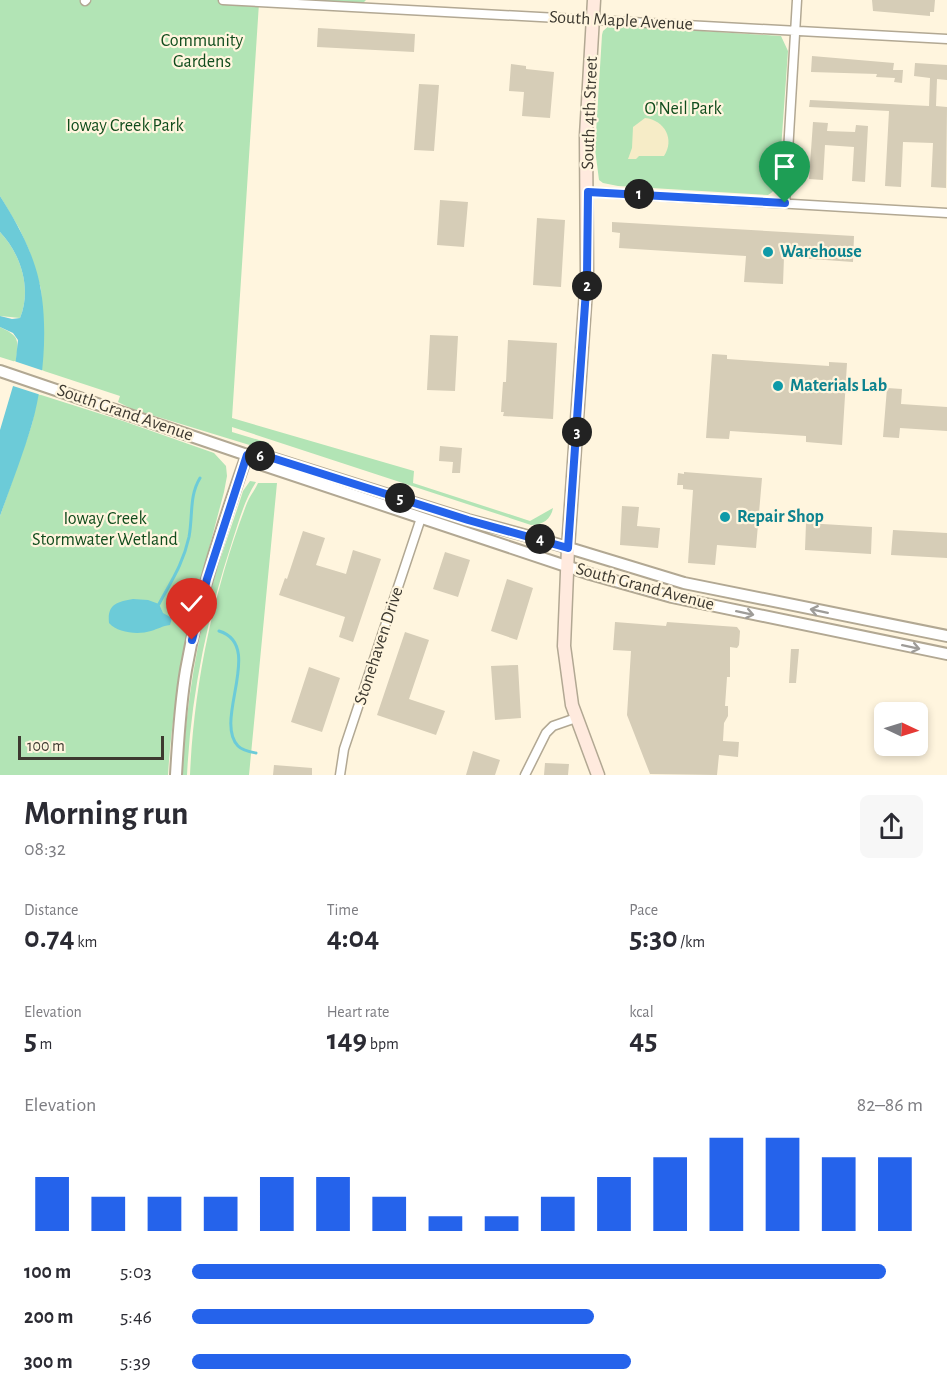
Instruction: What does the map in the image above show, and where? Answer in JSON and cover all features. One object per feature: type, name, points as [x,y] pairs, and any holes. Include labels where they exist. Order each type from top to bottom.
[{"type":"main road","name":"South 4th Street","points":[[594,0],[586,136],[587,276],[568,548],[564,646],[569,687],[576,718],[598,775]]},
{"type":"street","name":"South Maple Avenue","points":[[223,0],[947,39]]},
{"type":"street","points":[[785,203],[797,0]]},
{"type":"street","points":[[588,192],[947,213]]},
{"type":"street","name":"South Grand Avenue","points":[[0,371],[249,456],[262,465],[672,597],[947,654]]},
{"type":"street","points":[[176,775],[182,702],[197,620],[216,547],[249,456]]},
{"type":"street","name":"South Grand Avenue","points":[[249,456],[266,456],[468,520],[684,583],[947,636]]},
{"type":"street","name":"Stonehaven Drive","points":[[340,775],[344,749],[422,518]]},
{"type":"street","points":[[525,775],[546,733],[553,726],[576,718]]},
{"type":"green space","name":"Ioway Creek Park","points":[[0,0],[366,0],[363,3],[259,3],[232,418],[414,471],[413,483],[530,521],[553,508],[546,521],[531,525],[232,427],[232,432],[269,443],[266,450],[132,409],[118,402],[120,396],[41,370],[43,341],[41,289],[29,250],[0,196]]},
{"type":"green space","name":"O'Neil Park","points":[[610,25],[781,36],[788,51],[779,177],[773,192],[768,195],[618,186],[599,180],[595,149],[602,35]]},
{"type":"green space","points":[[0,232],[14,251],[22,272],[25,295],[20,318],[0,316]]},
{"type":"green space","points":[[0,327],[17,340],[16,362],[0,357]]},
{"type":"green space","name":"Ioway Creek Stormwater Wetland","points":[[38,394],[214,453],[226,466],[224,492],[182,667],[168,775],[0,775],[0,516],[32,424]]},
{"type":"green space","points":[[250,481],[256,482],[240,519],[208,628],[196,686],[187,775],[182,775],[189,700],[202,627],[221,557],[243,491]]},
{"type":"green space","points":[[258,483],[277,483],[249,775],[190,775],[196,706],[208,637],[235,536],[247,503]]},
{"type":"sand","points":[[645,118],[663,127],[668,137],[667,150],[664,156],[639,156],[636,159],[628,159],[632,148],[633,127]]},
{"type":"water","points":[[0,196],[20,230],[35,266],[43,303],[44,345],[40,386],[32,424],[0,516],[0,430],[13,386],[18,340],[13,333],[0,327],[0,316],[20,318],[25,295],[19,261],[0,232]]},
{"type":"water","points":[[133,599],[148,600],[159,604],[163,613],[172,618],[170,625],[140,633],[123,631],[109,623],[111,608],[114,605]]},
{"type":"pier","points":[[14,361],[44,371],[41,395],[10,385]]},
{"type":"building","points":[[872,0],[935,0],[934,12],[930,12],[930,16],[873,11]]},
{"type":"building","points":[[318,28],[415,34],[414,52],[317,47]]},
{"type":"building","points":[[812,56],[894,63],[893,70],[903,70],[902,83],[894,82],[895,78],[876,77],[877,74],[811,72]]},
{"type":"building","points":[[915,63],[947,65],[947,80],[937,79],[936,106],[947,107],[946,188],[931,187],[933,143],[903,142],[901,187],[885,186],[889,111],[809,107],[810,100],[929,106],[930,78],[914,76]]},
{"type":"building","points":[[511,64],[526,66],[526,69],[554,72],[550,118],[522,116],[524,92],[509,91]]},
{"type":"building","points":[[419,84],[439,85],[434,151],[414,150]]},
{"type":"building","points":[[813,122],[828,123],[827,131],[855,132],[856,125],[868,126],[865,182],[852,181],[854,147],[825,145],[823,180],[809,179]]},
{"type":"building","points":[[440,200],[468,202],[464,247],[437,245]]},
{"type":"building","points":[[537,218],[565,220],[561,287],[533,285]]},
{"type":"building","name":"Warehouse","points":[[612,222],[854,236],[853,262],[784,257],[783,284],[744,282],[746,256],[619,248],[620,233],[612,232]]},
{"type":"building","points":[[430,335],[458,336],[455,391],[427,390]]},
{"type":"building","points":[[508,340],[557,343],[553,419],[503,416],[504,412],[501,412],[503,382],[506,382]]},
{"type":"building","name":"Materials Lab","points":[[712,354],[727,355],[727,359],[829,366],[829,362],[847,363],[842,445],[806,442],[806,436],[730,431],[729,439],[706,438]]},
{"type":"building","points":[[887,388],[902,389],[901,404],[947,407],[947,431],[900,428],[899,438],[883,437]]},
{"type":"building","points":[[440,446],[462,448],[460,473],[452,473],[453,462],[439,461]]},
{"type":"building","name":"Repair Shop","points":[[684,472],[762,478],[756,548],[717,545],[715,565],[688,563],[693,490],[683,489],[683,485],[677,485],[678,473],[684,474]]},
{"type":"building","points":[[622,506],[639,507],[637,526],[660,528],[658,548],[620,545]]},
{"type":"building","points":[[806,523],[872,527],[871,554],[805,550]]},
{"type":"building","points":[[893,530],[947,533],[947,558],[891,555]]},
{"type":"building","points":[[303,531],[325,538],[316,565],[346,574],[353,550],[381,559],[353,642],[339,637],[345,617],[279,595],[285,578],[287,579]]},
{"type":"building","points":[[445,552],[470,560],[458,597],[433,589]]},
{"type":"building","points":[[507,579],[533,588],[517,640],[491,631]]},
{"type":"building","points":[[615,622],[666,626],[667,622],[737,627],[740,631],[739,645],[737,648],[730,647],[730,677],[727,677],[725,706],[728,706],[728,716],[724,723],[723,741],[739,742],[738,757],[719,755],[717,775],[650,774],[627,715],[631,651],[613,650]]},
{"type":"building","points":[[405,632],[429,640],[409,699],[445,711],[436,735],[377,715]]},
{"type":"building","points":[[791,649],[799,649],[796,683],[789,683]]},
{"type":"building","points":[[518,665],[521,718],[495,720],[491,666]]},
{"type":"building","points":[[309,667],[340,678],[322,732],[291,722]]},
{"type":"building","points":[[473,751],[500,760],[495,775],[466,775]]},
{"type":"building","points":[[545,763],[569,764],[568,775],[544,775]]},
{"type":"building","points":[[274,765],[312,768],[312,775],[273,775]]},
{"type":"waterway","points":[[159,604],[177,572],[187,547],[193,499],[200,478]]},
{"type":"waterway","points":[[219,631],[232,639],[238,651],[239,667],[231,719],[232,734],[240,748],[256,753]]},
{"type":"place","name":"Warehouse","points":[[768,252]]},
{"type":"place","name":"Materials Lab","points":[[778,386]]},
{"type":"place","name":"Repair Shop","points":[[725,517]]},
{"type":"route","points":[[192,640],[207,579],[247,455],[266,456],[468,520],[568,548],[587,276],[588,192],[785,203]]},
{"type":"park label","name":"Community Gardens","points":[[202,51]]}]
